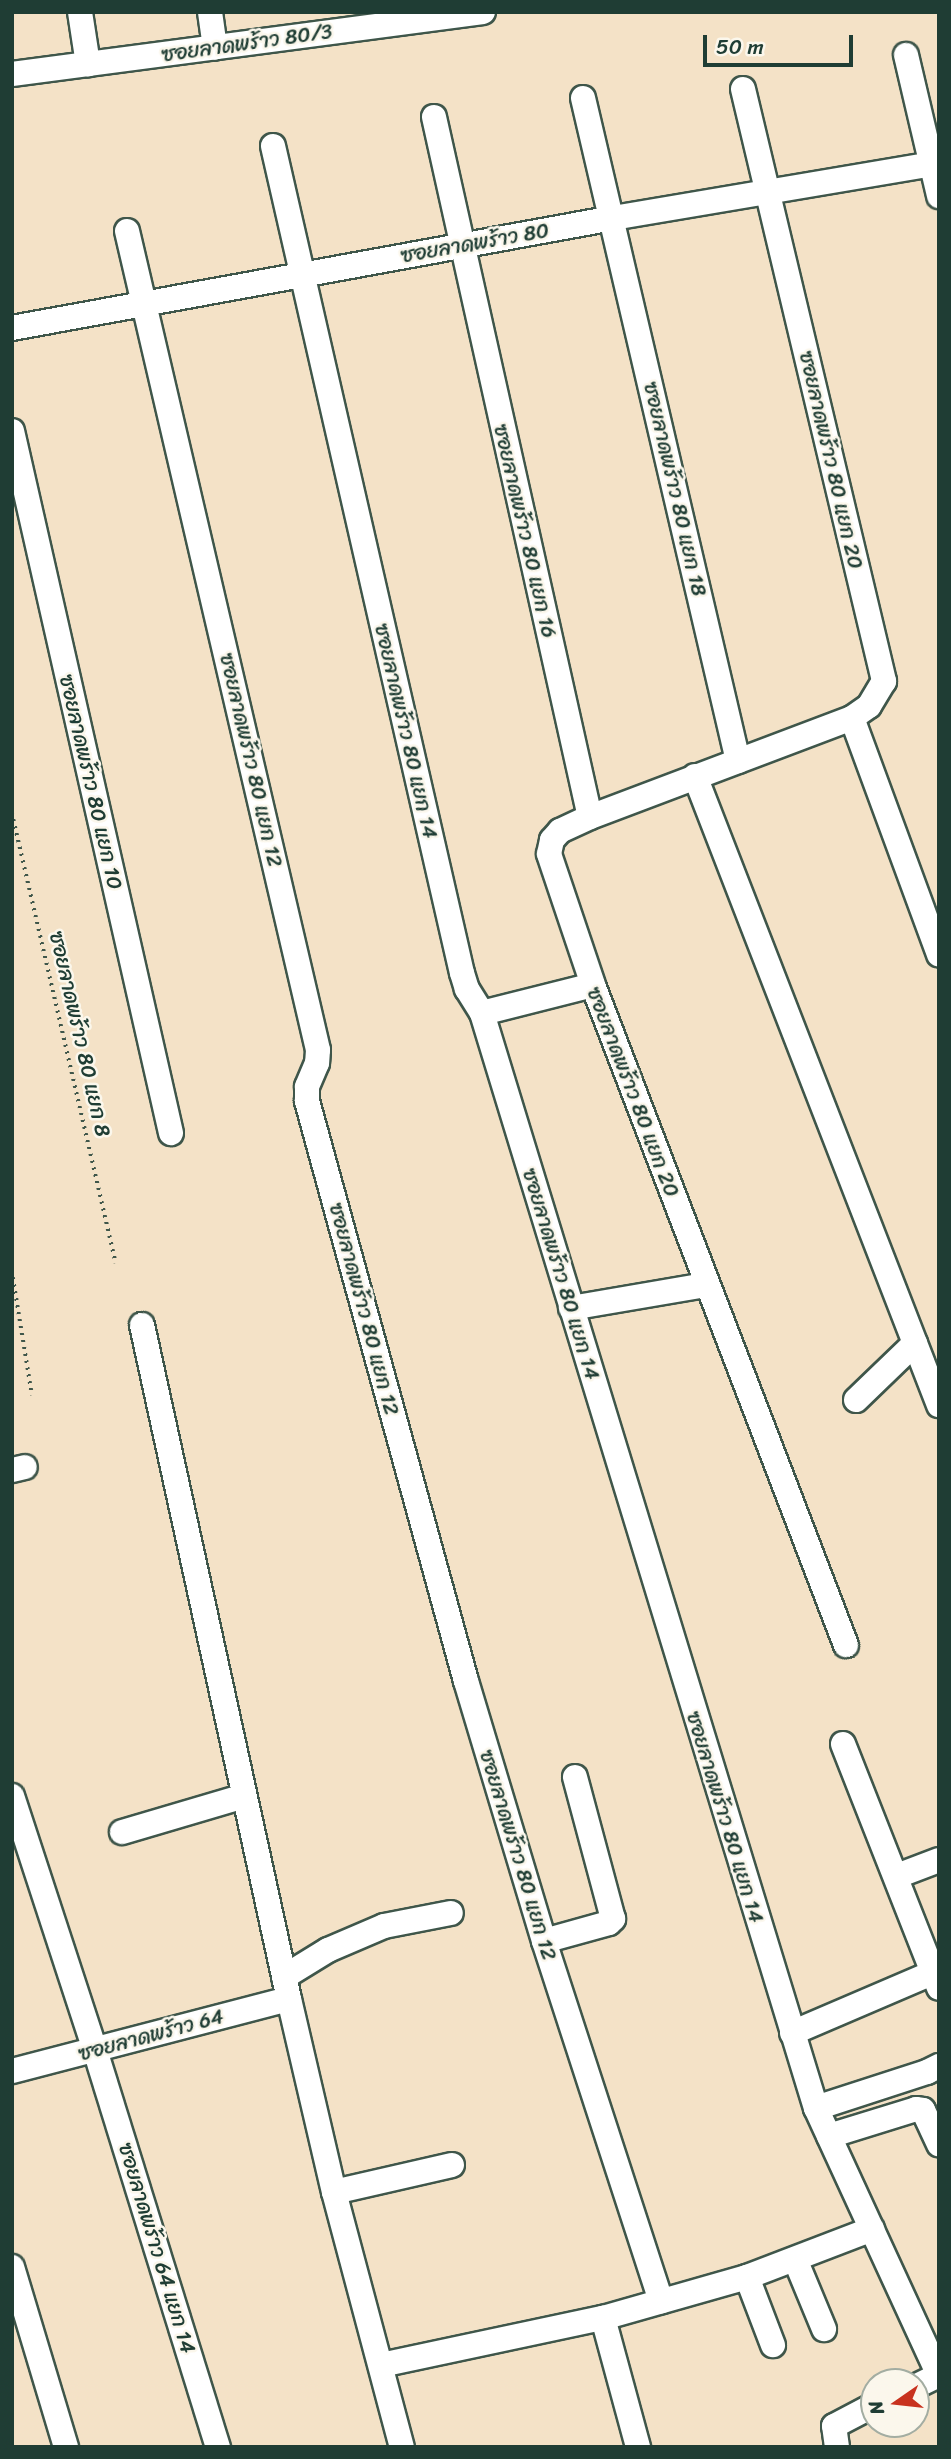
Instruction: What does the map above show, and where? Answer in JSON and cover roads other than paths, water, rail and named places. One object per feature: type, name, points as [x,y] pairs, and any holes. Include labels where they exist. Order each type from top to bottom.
[{"type":"street","points":[[80,12],[88,64]]},
{"type":"street","points":[[210,12],[215,48]]},
{"type":"street","name":"ซอยลาดพร้าว 80/3","points":[[12,74],[215,48],[352,21],[482,12]]},
{"type":"street","points":[[906,55],[935,163],[939,196]]},
{"type":"street","points":[[743,89],[767,192]]},
{"type":"street","name":"ซอยลาดพร้าว 80 แยก 18","points":[[583,98],[738,761]]},
{"type":"street","name":"ซอยลาดพร้าว 80 แยก 16","points":[[434,117],[590,817]]},
{"type":"street","name":"ซอยลาดพร้าว 80 แยก 14","points":[[273,146],[461,972],[467,989],[482,1013],[816,2108],[939,2375]]},
{"type":"street","name":"ซอยลาดพร้าว 80","points":[[12,328],[612,218],[935,163]]},
{"type":"street","name":"ซอยลาดพร้าว 80 แยก 20","points":[[767,192],[884,681],[869,706],[852,718],[590,817],[560,831],[552,840],[549,853],[593,985],[706,1286],[846,1645]]},
{"type":"street","name":"ซอยลาดพร้าว 80 แยก 12","points":[[127,231],[317,1050],[317,1063],[307,1087],[307,1101],[466,1681],[544,1941],[662,2302]]},
{"type":"street","name":"ซอยลาดพร้าว 80 แยก 10","points":[[12,431],[171,1133]]},
{"type":"street","points":[[852,718],[939,955]]},
{"type":"street","points":[[695,776],[939,1405]]},
{"type":"street","points":[[482,1013],[593,985]]},
{"type":"street","points":[[571,1308],[706,1286]]},
{"type":"street","points":[[142,1325],[244,1796],[334,2192],[402,2447]]},
{"type":"street","points":[[856,1399],[915,1343]]},
{"type":"street","points":[[792,2034],[937,1977],[843,1744]]},
{"type":"street","points":[[544,1941],[609,1923],[614,1919],[575,1777]]},
{"type":"street","points":[[122,1832],[244,1796]]},
{"type":"street","name":"ซอยลาดพร้าว 64 แยก 14","points":[[12,1797],[95,2050],[218,2447]]},
{"type":"street","points":[[897,1876],[939,1860]]},
{"type":"street","name":"ซอยลาดพร้าว 64","points":[[12,2071],[95,2050],[287,1988],[328,1950],[384,1926],[451,1913]]},
{"type":"street","points":[[816,2108],[939,2066]]},
{"type":"street","points":[[829,2136],[916,2109],[923,2110],[939,2145]]},
{"type":"street","points":[[334,2192],[452,2165]]},
{"type":"street","points":[[381,2365],[603,2318],[662,2302],[747,2277],[872,2229]]},
{"type":"street","points":[[796,2259],[824,2329]]},
{"type":"street","points":[[12,2267],[66,2447]]},
{"type":"street","points":[[747,2277],[773,2345]]},
{"type":"street","points":[[603,2318],[638,2447]]},
{"type":"street","points":[[837,2447],[834,2426],[860,2412]]}]
